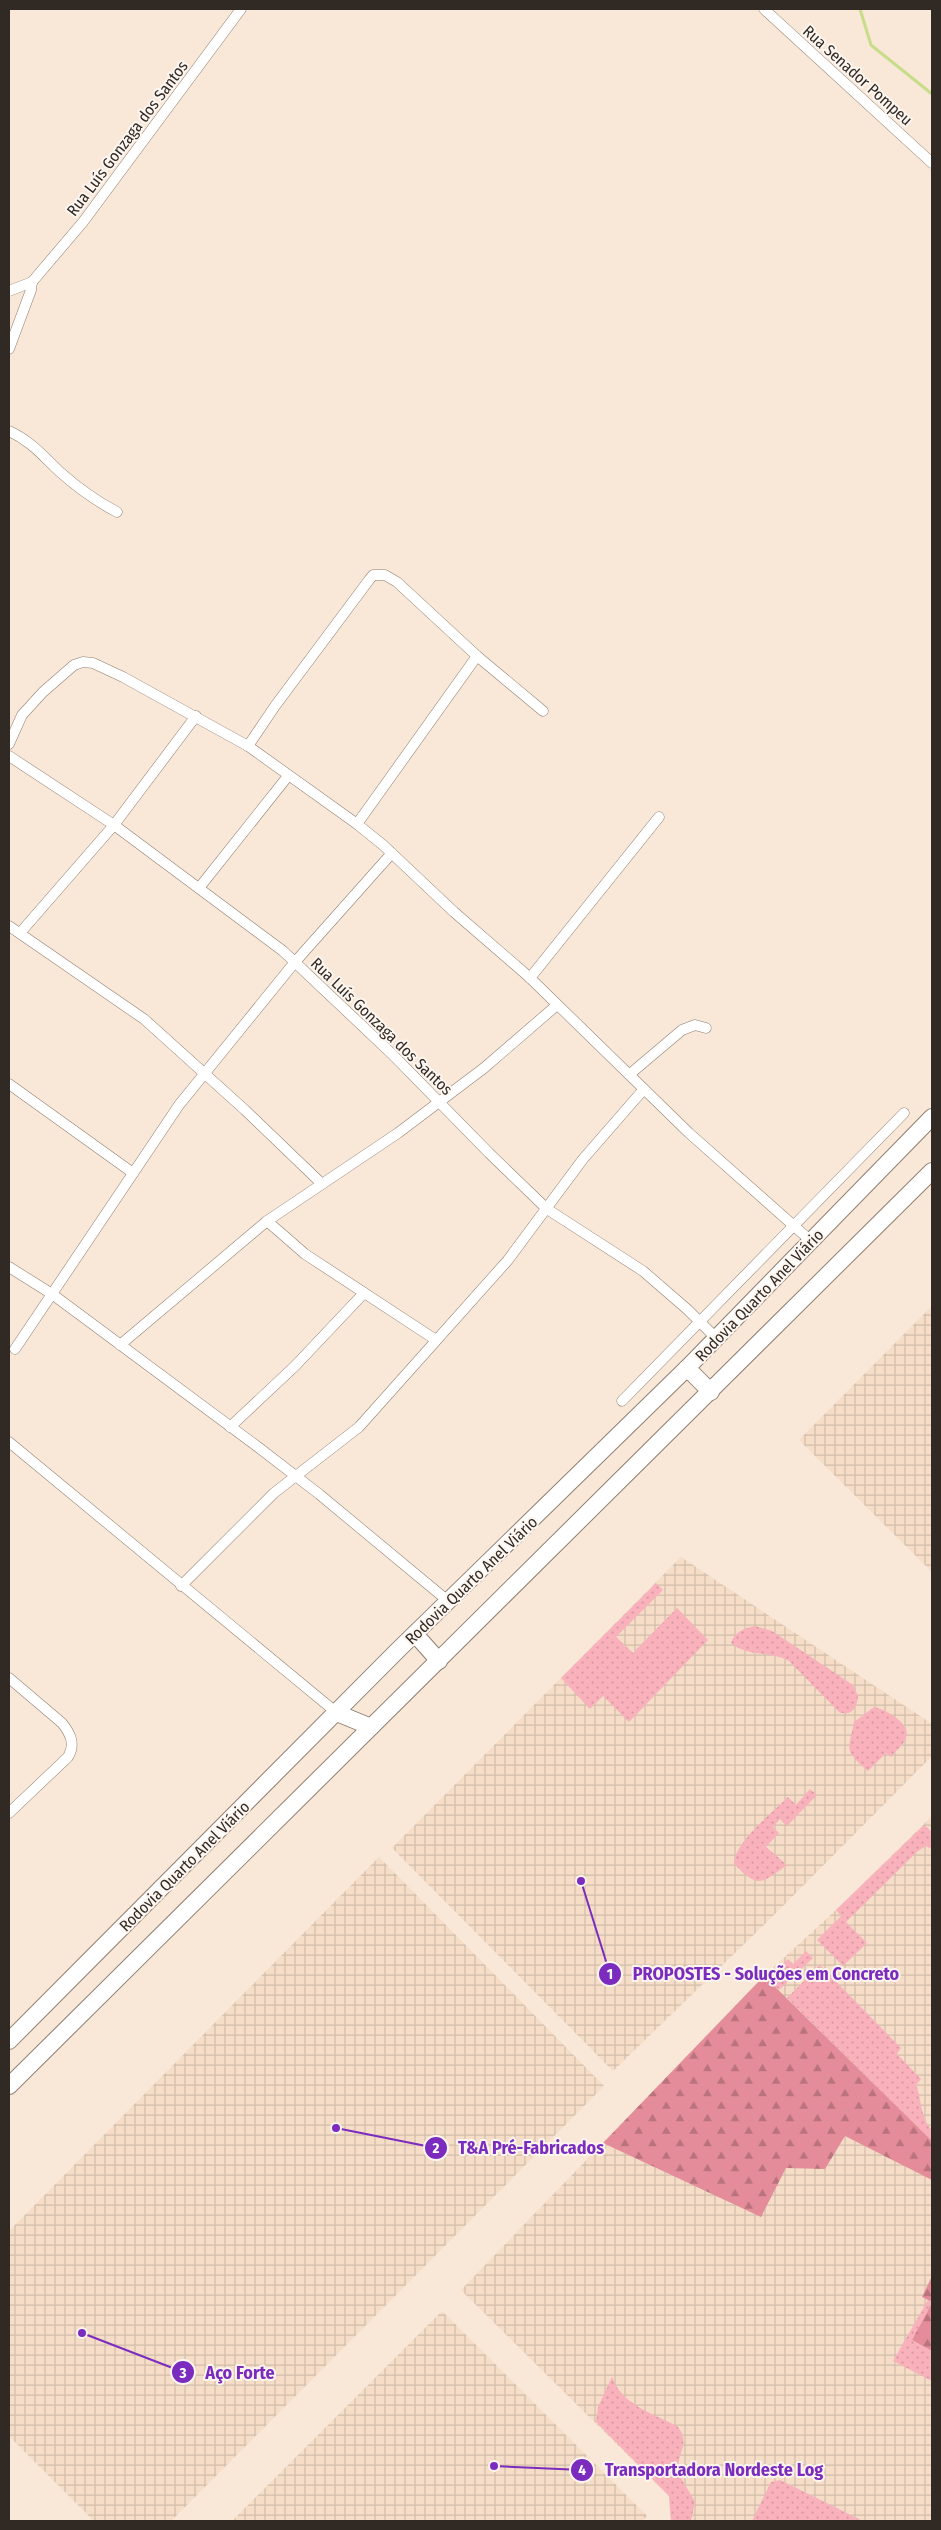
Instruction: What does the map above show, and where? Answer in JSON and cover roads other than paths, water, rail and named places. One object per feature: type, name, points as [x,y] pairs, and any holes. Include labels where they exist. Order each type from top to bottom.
[{"type":"highway","name":"Rodovia Quarto Anel Viário","points":[[9,2042],[448,1601],[687,1368],[932,1117]]},
{"type":"highway","name":"Rodovia Quarto Anel Viário","points":[[9,2086],[932,1171]]},
{"type":"highway","points":[[687,1368],[711,1392]]},
{"type":"highway","points":[[415,1634],[439,1661]]},
{"type":"highway","points":[[337,1713],[371,1727]]},
{"type":"street","name":"Rua Luís Gonzaga dos Santos","points":[[9,291],[32,282],[111,187],[241,9]]},
{"type":"street","name":"Rua Senador Pompeu","points":[[764,9],[932,163]]},
{"type":"street","name":"Rua Luís Gonzaga dos Santos","points":[[9,349],[31,290],[32,282]]},
{"type":"street","points":[[9,431],[37,447],[59,471],[84,492],[117,512]]},
{"type":"street","points":[[248,746],[274,706],[373,576],[385,575],[396,582],[477,656],[543,711]]},
{"type":"street","points":[[357,824],[477,656]]},
{"type":"street","points":[[9,744],[22,715],[43,692],[74,665],[83,662],[106,668],[248,746],[357,824],[392,853],[454,912],[530,978],[689,1133],[811,1241]]},
{"type":"street","points":[[20,933],[114,825],[196,716]]},
{"type":"street","name":"Rua Luís Gonzaga dos Santos","points":[[9,756],[114,825],[295,962],[392,1054],[547,1209],[643,1271],[700,1321],[716,1338]]},
{"type":"street","points":[[199,888],[288,776]]},
{"type":"street","points":[[530,978],[659,817]]},
{"type":"street","points":[[16,1349],[178,1105],[295,962],[392,853]]},
{"type":"street","points":[[9,926],[136,1012],[322,1184]]},
{"type":"street","points":[[120,1344],[267,1221],[384,1143],[439,1103],[484,1068],[557,1005]]},
{"type":"street","points":[[630,1074],[682,1030],[695,1025],[706,1028]]},
{"type":"street","points":[[9,1084],[133,1173]]},
{"type":"street","points":[[182,1586],[244,1521],[296,1476],[359,1427],[508,1260],[583,1159],[644,1090]]},
{"type":"street","points":[[622,1401],[904,1113]]},
{"type":"street","points":[[267,1221],[290,1243],[436,1340]]},
{"type":"street","points":[[9,1267],[52,1294],[296,1476],[448,1601]]},
{"type":"street","points":[[230,1427],[295,1366],[364,1293]]},
{"type":"street","points":[[9,1442],[337,1713]]},
{"type":"street","points":[[9,1678],[62,1723],[68,1730],[72,1746],[68,1757],[9,1813]]},
{"type":"waterway","points":[[860,9],[871,45],[932,94]]},
{"type":"place","name":"PROPOSTES - Soluções em Concreto","points":[[581,1881]]},
{"type":"place","name":"T&A Pré-Fabricados","points":[[336,2128]]},
{"type":"place","name":"Aço Forte","points":[[82,2333]]},
{"type":"place","name":"Transportadora Nordeste Log","points":[[494,2466]]}]
